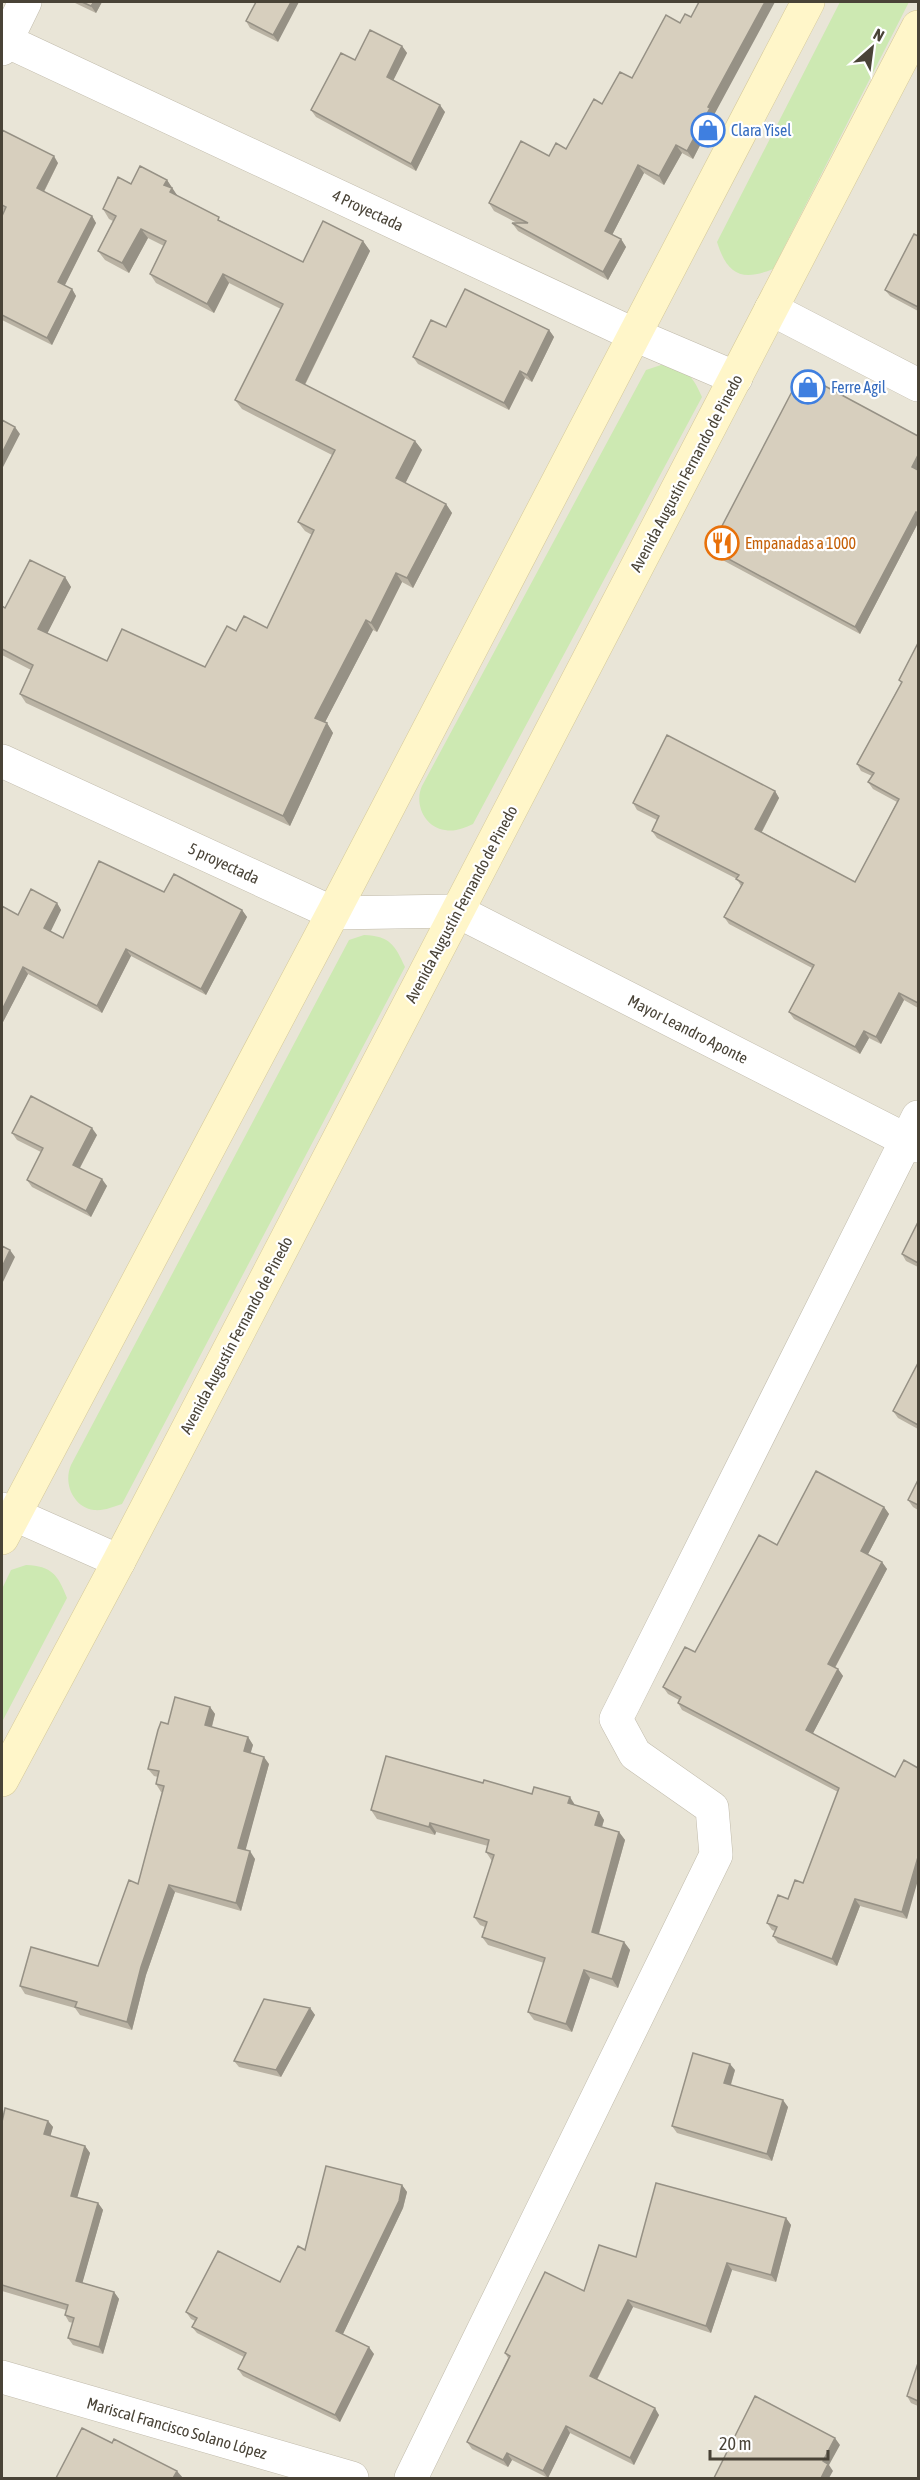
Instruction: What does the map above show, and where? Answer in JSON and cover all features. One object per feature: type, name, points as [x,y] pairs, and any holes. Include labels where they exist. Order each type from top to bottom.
[{"type":"street","points":[[3,43],[25,2]]},
{"type":"street","points":[[119,1561],[6,1521],[333,913],[808,2]]},
{"type":"street","name":"Avenida Augustín Fernando de Pinedo","points":[[2,1780],[119,1561],[918,27]]},
{"type":"street","name":"4 Proyectada","points":[[3,43],[735,378]]},
{"type":"street","points":[[771,309],[918,385]]},
{"type":"street","name":"5 proyectada","points":[[2,761],[333,913],[457,911]]},
{"type":"street","name":"Mayor Leandro Aponte","points":[[457,911],[914,1135]]},
{"type":"street","points":[[411,2478],[716,1855],[712,1808],[634,1754],[616,1719],[914,1135]]},
{"type":"street","name":"Mariscal Francisco Solano López","points":[[2,2377],[352,2478]]},
{"type":"shaded area","points":[[2,2],[918,2],[918,2478],[2,2478]]},
{"type":"green space","points":[[840,2],[909,2],[773,269],[744,275],[725,262],[717,242]]},
{"type":"green space","points":[[661,365],[682,370],[695,383],[702,397],[473,824],[452,830],[438,828],[426,819],[420,807],[422,786],[646,370]]},
{"type":"green space","points":[[364,935],[380,937],[390,943],[405,967],[122,1504],[101,1510],[87,1508],[75,1499],[69,1486],[71,1465],[349,940]]},
{"type":"green space","points":[[26,1565],[42,1567],[53,1573],[67,1598],[2,1722],[2,1589],[11,1570]]},
{"type":"building","points":[[82,2],[94,2],[91,6]]},
{"type":"building","points":[[256,2],[291,2],[273,35],[246,21]]},
{"type":"building","points":[[699,2],[765,2],[708,107],[710,108],[687,151],[676,145],[659,176],[638,165],[605,231],[621,239],[603,272],[512,223],[528,223],[489,203],[521,141],[549,156],[556,143],[566,149],[594,99],[602,104],[620,72],[632,78],[666,15],[680,23],[685,14],[691,17]]},
{"type":"building","points":[[370,30],[402,46],[387,77],[440,105],[411,164],[311,110],[341,53],[355,60]]},
{"type":"building","points":[[2,130],[54,156],[37,188],[92,216],[58,282],[72,289],[47,338],[2,315],[2,216],[6,207],[2,205]]},
{"type":"building","points":[[140,166],[167,180],[164,185],[172,188],[170,192],[219,217],[218,220],[303,262],[323,221],[363,241],[296,380],[415,441],[396,478],[446,504],[407,578],[396,573],[371,623],[366,620],[315,718],[327,723],[283,816],[20,694],[33,665],[2,649],[2,606],[5,608],[30,560],[65,577],[38,629],[107,661],[122,629],[205,667],[227,626],[236,631],[244,616],[267,628],[314,530],[298,522],[335,450],[235,400],[283,304],[223,274],[207,304],[150,274],[166,241],[141,229],[122,263],[98,251],[116,216],[103,209],[118,177],[131,184]]},
{"type":"building","points":[[914,234],[918,236],[918,307],[885,290]]},
{"type":"building","points":[[465,289],[549,330],[527,375],[520,371],[504,403],[413,357],[431,320],[446,327]]},
{"type":"building","points":[[810,378],[918,436],[918,455],[912,467],[918,470],[918,513],[916,512],[855,627],[710,549],[797,382]]},
{"type":"building","points":[[2,420],[15,427],[2,453]]},
{"type":"building","points":[[918,643],[918,1003],[899,993],[876,1037],[864,1031],[855,1047],[789,1012],[814,965],[724,917],[743,883],[736,879],[739,875],[652,831],[659,816],[633,803],[667,735],[775,791],[755,829],[855,882],[899,799],[868,782],[874,773],[857,764],[902,682],[899,680]]},
{"type":"building","points":[[99,861],[164,892],[174,874],[242,910],[201,989],[126,949],[97,1006],[23,967],[2,1010],[2,906],[18,915],[31,889],[57,903],[44,928],[63,938]]},
{"type":"building","points":[[31,1096],[92,1128],[73,1165],[102,1179],[86,1211],[27,1180],[43,1148],[12,1133]]},
{"type":"building","points":[[918,1222],[918,1263],[902,1254]]},
{"type":"building","points":[[2,1246],[10,1250],[2,1267]]},
{"type":"building","points":[[918,1363],[918,1425],[893,1411]]},
{"type":"building","points":[[816,1471],[884,1507],[861,1551],[882,1562],[828,1664],[838,1669],[806,1730],[895,1777],[904,1760],[918,1768],[918,1857],[902,1912],[855,1899],[832,1959],[773,1936],[777,1927],[767,1923],[778,1895],[788,1899],[795,1880],[803,1883],[839,1788],[678,1703],[681,1697],[663,1687],[685,1647],[695,1652],[759,1535],[777,1545]]},
{"type":"building","points":[[918,1480],[918,1505],[908,1500]]},
{"type":"building","points":[[175,1697],[210,1707],[205,1725],[248,1737],[244,1751],[264,1757],[238,1848],[250,1851],[236,1903],[169,1885],[141,1967],[127,2022],[75,2007],[77,2002],[20,1986],[31,1947],[98,1966],[129,1880],[138,1884],[164,1786],[156,1784],[159,1771],[148,1769],[161,1722],[168,1724]]},
{"type":"building","points":[[386,1756],[532,1794],[534,1787],[570,1797],[568,1803],[599,1812],[595,1825],[619,1832],[592,1932],[624,1942],[612,1979],[584,1970],[566,2024],[528,2012],[545,1958],[482,1937],[487,1922],[474,1917],[494,1855],[486,1852],[489,1840],[430,1823],[429,1827],[371,1810]]},
{"type":"building","points":[[264,1999],[310,2008],[276,2070],[234,2061]]},
{"type":"building","points":[[693,2053],[730,2064],[724,2083],[783,2100],[767,2154],[672,2126]]},
{"type":"building","points":[[5,2108],[48,2121],[44,2134],[85,2146],[71,2196],[98,2203],[76,2281],[114,2292],[99,2347],[68,2338],[74,2318],[65,2315],[68,2305],[2,2285],[2,2122]]},
{"type":"building","points":[[326,2166],[402,2185],[399,2201],[336,2331],[369,2347],[335,2415],[238,2369],[246,2353],[192,2327],[197,2318],[186,2312],[218,2251],[280,2282],[298,2246],[305,2250]]},
{"type":"building","points":[[656,2183],[786,2218],[771,2275],[727,2263],[706,2326],[628,2300],[590,2376],[655,2408],[630,2458],[566,2426],[543,2471],[507,2453],[503,2460],[467,2442],[510,2356],[505,2353],[545,2272],[584,2291],[599,2245],[636,2257]]},
{"type":"building","points":[[918,2363],[918,2401],[907,2396]]},
{"type":"building","points":[[755,2396],[835,2438],[823,2461],[828,2464],[821,2478],[714,2478]]},
{"type":"building","points":[[82,2428],[112,2443],[114,2439],[177,2471],[173,2478],[56,2478]]},
{"type":"place","name":"Clara Yisel","points":[[708,130]]},
{"type":"place","name":"Ferre Agil","points":[[808,387]]},
{"type":"place","name":"Empanadas a 1000","points":[[722,543]]}]
